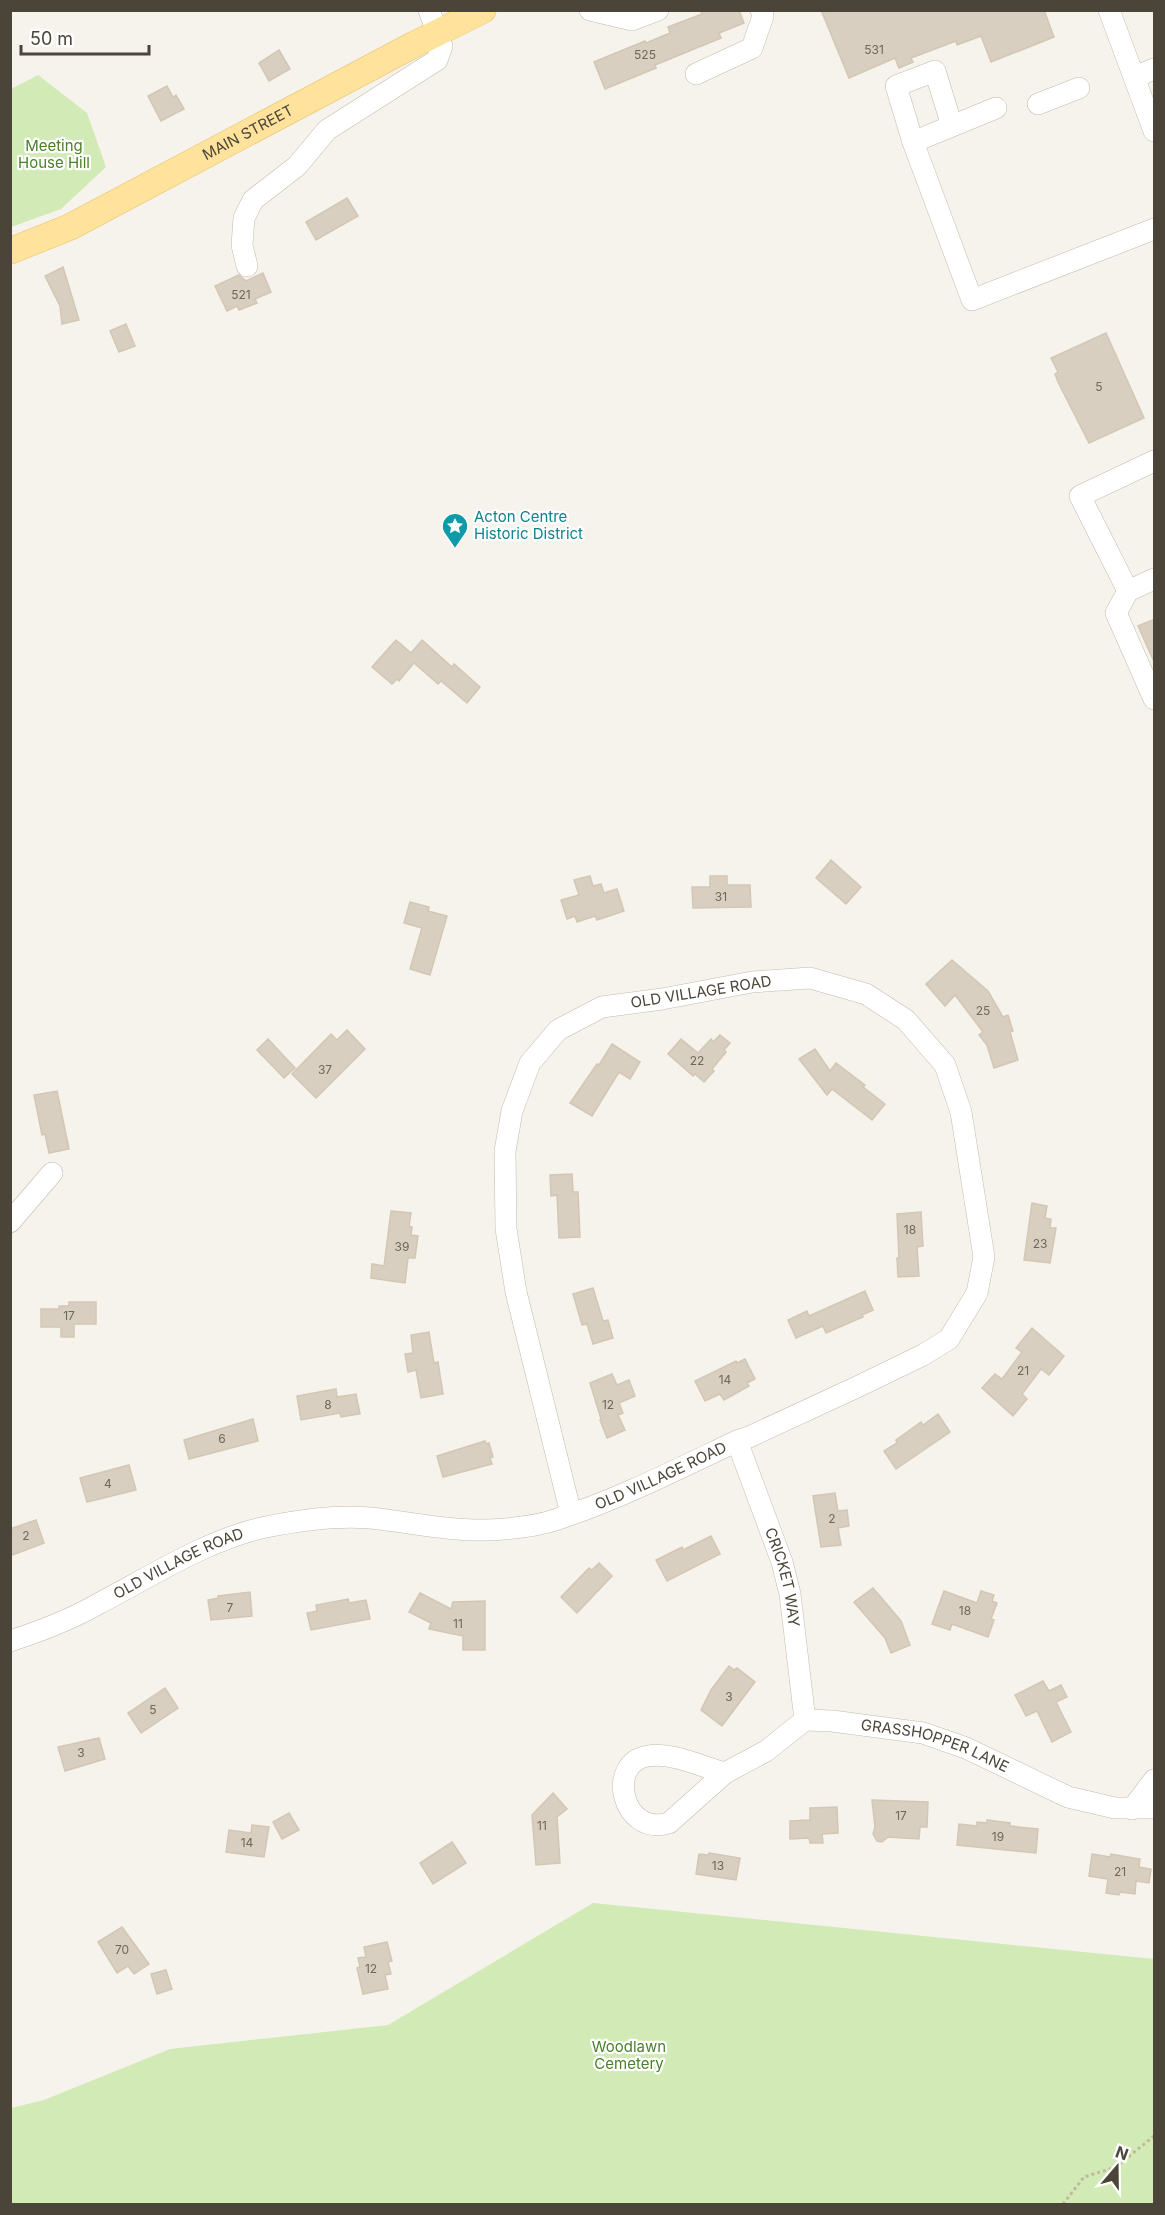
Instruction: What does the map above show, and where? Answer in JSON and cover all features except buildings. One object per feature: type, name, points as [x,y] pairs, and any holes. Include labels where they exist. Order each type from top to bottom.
[{"type":"main road","name":"MAIN STREET","points":[[10,251],[70,227],[434,21],[483,10]]},
{"type":"street","points":[[590,10],[632,20],[658,10]]},
{"type":"street","points":[[696,74],[752,48],[763,16],[761,10]]},
{"type":"street","points":[[1109,10],[1155,131]]},
{"type":"street","points":[[247,266],[242,245],[244,218],[254,200],[297,166],[327,130],[437,60],[442,46],[434,21]]},
{"type":"street","points":[[1134,77],[1155,69]]},
{"type":"street","points":[[952,126],[936,71],[896,86],[913,142],[972,300],[1155,230]]},
{"type":"street","points":[[1038,104],[1079,88]]},
{"type":"street","points":[[913,142],[996,108]]},
{"type":"street","points":[[1128,591],[1080,496],[1155,461]]},
{"type":"street","points":[[1155,579],[1128,591],[1116,613],[1155,699]]},
{"type":"street","name":"OLD VILLAGE ROAD","points":[[10,1641],[50,1628],[176,1562],[220,1542],[263,1527],[335,1517],[486,1530],[553,1521],[571,1514],[647,1483],[856,1388],[923,1355],[949,1339],[977,1293],[984,1257],[961,1112],[945,1065],[906,1020],[866,994],[810,978],[752,982],[662,999],[602,1007],[558,1030],[530,1063],[512,1112],[505,1151],[506,1229],[516,1292],[571,1514]]},
{"type":"street","points":[[10,1222],[52,1173]]},
{"type":"street","name":"CRICKET WAY","points":[[738,1441],[782,1562],[791,1605],[805,1720]]},
{"type":"street","points":[[725,1773],[672,1758],[648,1756],[639,1759],[629,1768],[624,1779],[626,1802],[637,1818],[645,1824],[663,1825],[681,1814],[725,1773],[766,1751],[805,1720]]},
{"type":"street","name":"GRASSHOPPER LANE","points":[[805,1720],[832,1721],[923,1733],[966,1748],[1068,1797],[1104,1806],[1132,1809],[1155,1808]]},
{"type":"street","points":[[1132,1809],[1155,1780]]},
{"type":"path","points":[[1063,2205],[1084,2177],[1116,2167],[1155,2136]]},
{"type":"green space","name":"Meeting House Hill","points":[[38,75],[87,113],[106,167],[61,209],[11,227],[11,89]]},
{"type":"green space","name":"Woodlawn Cemetery","points":[[593,1903],[1154,1959],[1154,2204],[11,2204],[11,2108],[44,2100],[170,2049],[388,2025]]},
{"type":"place","name":"Acton Centre Historic District","points":[[455,549]]}]
